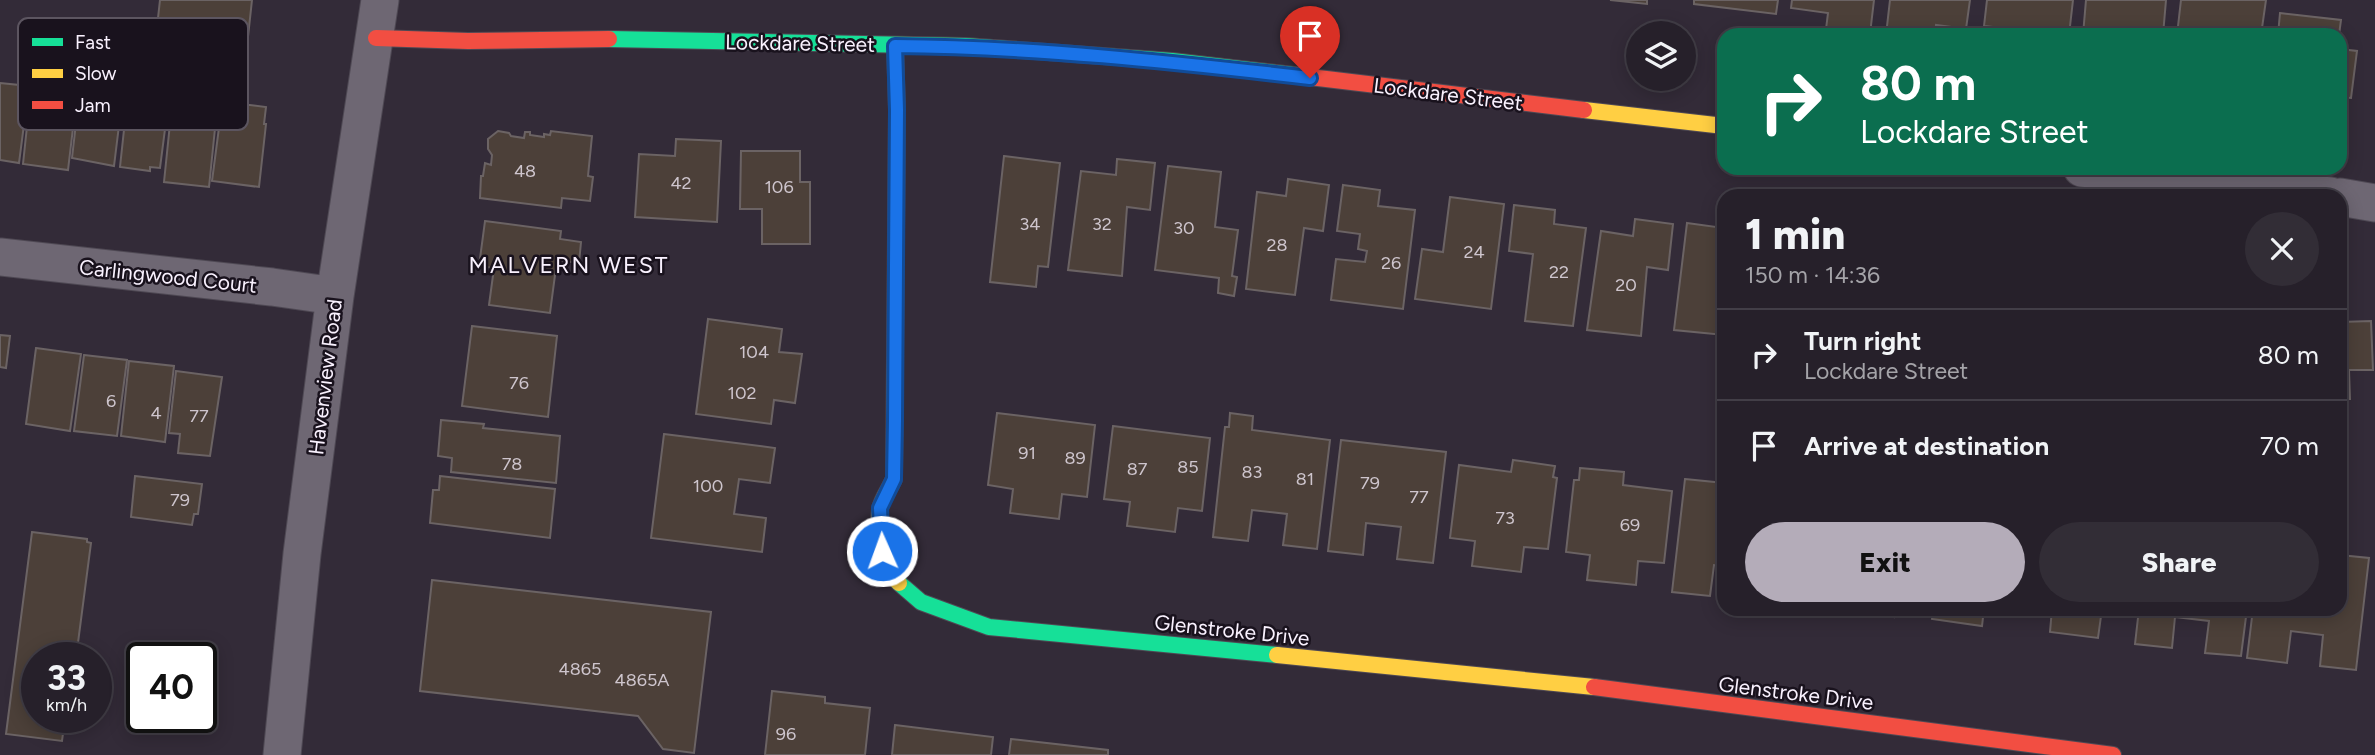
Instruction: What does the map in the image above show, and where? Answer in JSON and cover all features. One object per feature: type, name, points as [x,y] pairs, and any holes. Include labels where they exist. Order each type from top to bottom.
[{"type":"street","name":"Havenview Road","points":[[282,755],[304,541],[335,296],[380,0]]},
{"type":"street","name":"Lockdare Street","points":[[376,38],[468,41],[562,38],[965,46],[1172,61],[1717,125]]},
{"type":"street","name":"Glenstroke Drive","points":[[895,46],[897,110],[894,479],[880,508],[881,540],[891,575],[921,602],[989,627],[1567,684],[2113,755]]},
{"type":"street","points":[[2144,175],[2268,189]]},
{"type":"street","points":[[2347,198],[2375,203]]},
{"type":"street","name":"Carlingwood Court","points":[[0,257],[335,296]]},
{"type":"building","points":[[160,0],[252,0],[248,37],[248,18],[158,18]]},
{"type":"building","points":[[1610,0],[1647,0],[1647,4]]},
{"type":"building","points":[[1694,0],[1778,0],[1776,14],[1694,4]]},
{"type":"building","points":[[1792,0],[1874,0],[1871,28],[1826,28],[1828,13],[1791,8]]},
{"type":"building","points":[[1890,0],[1970,0],[1966,28],[1936,25],[1936,28],[1887,28]]},
{"type":"building","points":[[1987,0],[2073,0],[2070,28],[1984,26]]},
{"type":"building","points":[[2086,0],[2166,0],[2164,28],[2084,28]]},
{"type":"building","points":[[2181,0],[2266,0],[2262,28],[2178,28]]},
{"type":"building","points":[[2280,13],[2341,20],[2340,28],[2279,28]]},
{"type":"building","points":[[2347,50],[2357,51],[2351,98],[2347,98]]},
{"type":"building","points":[[0,83],[18,85],[18,130],[23,130],[19,163],[0,160]]},
{"type":"building","points":[[248,105],[266,107],[259,187],[212,181],[219,130],[248,130]]},
{"type":"building","points":[[27,130],[73,130],[68,170],[23,164]]},
{"type":"building","points":[[75,130],[118,130],[114,166],[72,158]]},
{"type":"building","points":[[124,130],[165,130],[160,168],[150,167],[150,171],[120,167]]},
{"type":"building","points":[[169,130],[215,130],[209,187],[164,182]]},
{"type":"building","points":[[498,131],[524,138],[525,132],[544,137],[544,134],[550,135],[551,131],[592,136],[588,176],[593,177],[590,201],[562,198],[561,208],[480,198],[481,176],[485,163],[491,165],[492,155],[488,149],[488,139]]},
{"type":"building","points":[[676,139],[721,141],[717,222],[635,217],[639,154],[675,156]]},
{"type":"building","points":[[741,151],[800,151],[800,182],[810,182],[810,244],[762,244],[762,209],[740,209]]},
{"type":"building","points":[[1004,156],[1060,163],[1048,267],[1038,266],[1036,287],[990,282]]},
{"type":"building","points":[[1117,159],[1155,163],[1150,210],[1127,207],[1122,276],[1068,270],[1081,171],[1116,175]]},
{"type":"building","points":[[1168,166],[1221,172],[1215,227],[1238,230],[1232,276],[1237,277],[1234,296],[1218,293],[1219,278],[1155,270]]},
{"type":"building","points":[[1288,179],[1329,185],[1323,231],[1304,228],[1295,295],[1246,289],[1257,192],[1286,196]]},
{"type":"building","points":[[1343,185],[1380,190],[1378,206],[1415,210],[1403,309],[1331,300],[1336,259],[1365,262],[1367,251],[1358,249],[1360,234],[1337,231]]},
{"type":"building","points":[[1450,197],[1504,204],[1491,309],[1415,299],[1422,249],[1443,252]]},
{"type":"building","points":[[1514,205],[1555,210],[1554,224],[1586,228],[1573,326],[1525,321],[1533,254],[1509,251]]},
{"type":"building","points":[[1635,219],[1673,224],[1668,270],[1647,267],[1641,336],[1587,330],[1601,231],[1633,236]]},
{"type":"building","points":[[485,221],[561,231],[560,239],[581,242],[579,263],[557,260],[550,313],[489,305],[494,268],[479,266]]},
{"type":"building","points":[[1687,223],[1717,227],[1717,334],[1674,330]]},
{"type":"building","points":[[708,319],[782,329],[779,352],[802,354],[795,403],[774,400],[771,424],[696,414]]},
{"type":"building","points":[[2371,321],[2373,370],[2349,370],[2350,399],[2347,399],[2347,322]]},
{"type":"building","points":[[472,326],[557,336],[548,417],[462,406]]},
{"type":"building","points":[[0,335],[10,336],[6,368],[0,367]]},
{"type":"building","points":[[36,348],[81,354],[70,431],[26,424]]},
{"type":"building","points":[[84,355],[127,360],[117,436],[74,431]]},
{"type":"building","points":[[129,361],[174,366],[165,442],[121,436]]},
{"type":"building","points":[[176,371],[222,377],[210,456],[178,453],[180,434],[169,433]]},
{"type":"building","points":[[997,413],[1095,425],[1087,497],[1062,494],[1059,519],[1010,513],[1013,489],[988,485]]},
{"type":"building","points":[[1230,413],[1253,416],[1252,430],[1330,440],[1317,549],[1283,545],[1287,514],[1252,510],[1248,541],[1213,537],[1225,427],[1229,427]]},
{"type":"building","points":[[441,420],[484,424],[483,428],[560,436],[556,483],[451,472],[452,458],[438,456]]},
{"type":"building","points":[[1113,426],[1210,438],[1202,511],[1178,508],[1175,532],[1127,526],[1130,502],[1104,499]]},
{"type":"building","points":[[664,434],[775,448],[770,483],[739,479],[734,514],[766,518],[762,552],[651,538]]},
{"type":"building","points":[[1341,440],[1446,452],[1433,563],[1397,559],[1401,527],[1366,523],[1363,555],[1328,551]]},
{"type":"building","points":[[1513,460],[1555,466],[1553,477],[1557,478],[1548,549],[1524,547],[1521,572],[1472,566],[1475,541],[1450,538],[1459,465],[1511,472]]},
{"type":"building","points":[[1580,468],[1624,472],[1623,485],[1672,491],[1664,563],[1638,561],[1636,585],[1587,580],[1590,555],[1566,552],[1574,480],[1579,480]]},
{"type":"building","points":[[135,476],[202,484],[198,514],[194,514],[192,525],[131,517]]},
{"type":"building","points":[[440,476],[555,489],[550,538],[430,523],[433,490],[439,490]]},
{"type":"building","points":[[1685,479],[1717,482],[1717,565],[1714,565],[1710,596],[1672,592]]},
{"type":"building","points":[[32,532],[87,539],[87,542],[91,543],[78,642],[21,642],[21,733],[63,733],[62,741],[6,734]]},
{"type":"building","points":[[2347,556],[2369,558],[2356,670],[2320,666],[2323,635],[2291,631],[2287,663],[2247,658],[2252,616],[2347,616]]},
{"type":"building","points":[[432,580],[711,612],[694,753],[663,749],[638,716],[420,691]]},
{"type":"building","points":[[1933,616],[1983,616],[1982,626],[1932,619]]},
{"type":"building","points":[[2051,616],[2101,616],[2098,638],[2050,632]]},
{"type":"building","points":[[2138,616],[2246,616],[2241,656],[2205,653],[2209,621],[2175,617],[2172,648],[2135,644]]},
{"type":"building","points":[[772,691],[825,697],[825,703],[870,708],[865,755],[765,755]]},
{"type":"building","points":[[895,725],[993,737],[991,755],[892,755]]},
{"type":"building","points":[[1011,739],[1108,750],[1108,755],[1009,755]]},
{"type":"traffic: fast","points":[[609,39],[965,46],[1172,61],[1293,75]]},
{"type":"traffic: fast","points":[[899,583],[921,602],[989,627],[1277,655]]},
{"type":"traffic: slow","points":[[895,46],[897,110],[894,479],[881,505],[879,528],[888,568],[899,583]]},
{"type":"traffic: slow","points":[[1584,110],[1717,125]]},
{"type":"traffic: slow","points":[[1277,655],[1594,687]]},
{"type":"traffic: jam","points":[[376,38],[468,41],[609,39]]},
{"type":"traffic: jam","points":[[1293,75],[1584,110]]},
{"type":"traffic: jam","points":[[1594,687],[2113,755]]},
{"type":"district","name":"MALVERN WEST","points":[[569,265]]},
{"type":"route","points":[[882,551],[880,508],[894,479],[897,110],[895,46],[965,46],[1172,61],[1310,78]]}]
